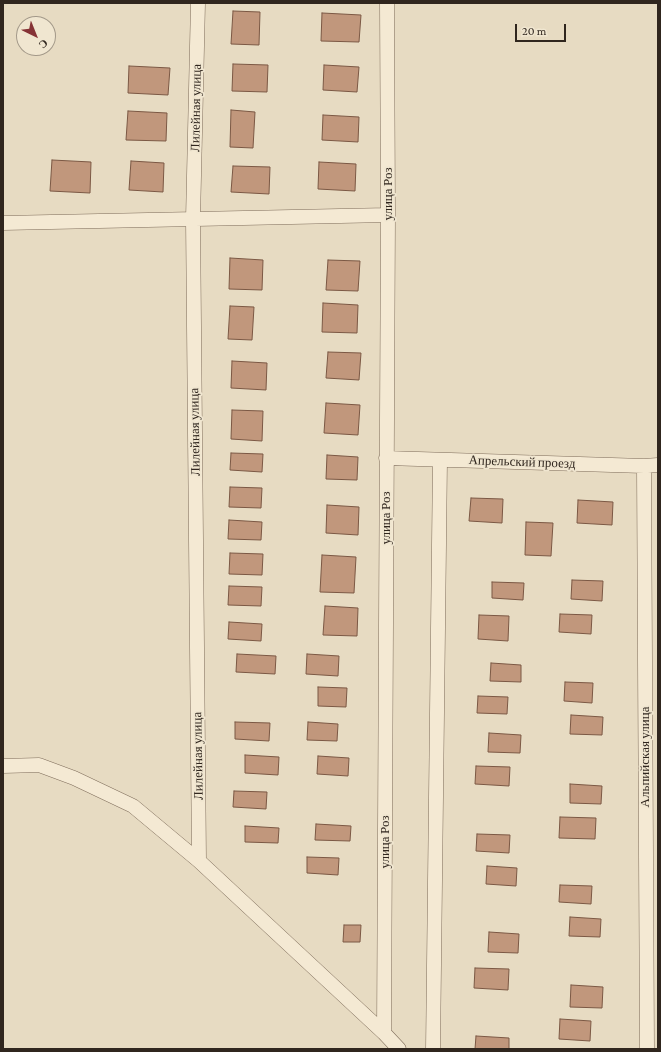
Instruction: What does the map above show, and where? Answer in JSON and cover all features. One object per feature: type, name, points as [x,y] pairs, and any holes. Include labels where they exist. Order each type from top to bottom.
[{"type":"street","name":"Лилейная улица","points":[[198,3],[194,219],[199,860]]},
{"type":"street","name":"улица Роз","points":[[384,1032],[388,215],[387,3]]},
{"type":"street","points":[[3,223],[388,215]]},
{"type":"street","name":"Апрельский проезд","points":[[386,458],[644,466],[658,465]]},
{"type":"street","points":[[433,1049],[440,460]]},
{"type":"street","name":"Альпийская улица","points":[[644,466],[647,1049]]},
{"type":"street","points":[[3,766],[39,765],[74,778],[133,806],[199,860],[384,1032],[399,1049]]},
{"type":"building","points":[[233,11],[260,12],[259,45],[231,44]]},
{"type":"building","points":[[322,13],[361,15],[359,42],[321,41]]},
{"type":"building","points":[[233,64],[268,65],[267,92],[232,91]]},
{"type":"building","points":[[324,65],[359,67],[357,92],[323,90]]},
{"type":"building","points":[[129,66],[170,68],[168,95],[128,93]]},
{"type":"building","points":[[231,110],[255,112],[253,148],[230,147]]},
{"type":"building","points":[[128,111],[167,113],[166,141],[126,140]]},
{"type":"building","points":[[323,115],[359,117],[358,142],[322,140]]},
{"type":"building","points":[[52,160],[91,162],[90,193],[50,191]]},
{"type":"building","points":[[131,161],[164,163],[163,192],[129,190]]},
{"type":"building","points":[[319,162],[356,164],[355,191],[318,189]]},
{"type":"building","points":[[233,166],[270,167],[269,194],[231,192]]},
{"type":"building","points":[[230,258],[263,260],[262,290],[229,289]]},
{"type":"building","points":[[328,260],[360,261],[358,291],[326,290]]},
{"type":"building","points":[[323,303],[358,305],[357,333],[322,332]]},
{"type":"building","points":[[230,306],[254,307],[252,340],[228,339]]},
{"type":"building","points":[[328,352],[361,353],[359,380],[326,378]]},
{"type":"building","points":[[232,361],[267,363],[266,390],[231,388]]},
{"type":"building","points":[[326,403],[360,405],[358,435],[324,433]]},
{"type":"building","points":[[232,410],[263,411],[262,441],[231,439]]},
{"type":"building","points":[[231,453],[263,454],[262,472],[230,470]]},
{"type":"building","points":[[327,455],[358,457],[357,480],[326,479]]},
{"type":"building","points":[[230,487],[262,488],[261,508],[229,507]]},
{"type":"building","points":[[471,498],[503,499],[502,523],[469,521]]},
{"type":"building","points":[[578,500],[613,502],[612,525],[577,523]]},
{"type":"building","points":[[327,505],[359,507],[358,535],[326,533]]},
{"type":"building","points":[[229,520],[262,522],[261,540],[228,539]]},
{"type":"building","points":[[526,522],[553,523],[551,556],[525,555]]},
{"type":"building","points":[[230,553],[263,554],[262,575],[229,574]]},
{"type":"building","points":[[322,555],[356,557],[354,593],[320,592]]},
{"type":"building","points":[[572,580],[603,581],[602,601],[571,599]]},
{"type":"building","points":[[492,582],[524,583],[523,600],[492,598]]},
{"type":"building","points":[[229,586],[262,587],[261,606],[228,605]]},
{"type":"building","points":[[325,606],[358,608],[357,636],[323,635]]},
{"type":"building","points":[[560,614],[592,615],[591,634],[559,632]]},
{"type":"building","points":[[479,615],[509,616],[508,641],[478,639]]},
{"type":"building","points":[[229,622],[262,624],[261,641],[228,639]]},
{"type":"building","points":[[237,654],[276,656],[275,674],[236,672]]},
{"type":"building","points":[[307,654],[339,656],[338,676],[306,674]]},
{"type":"building","points":[[491,663],[521,665],[521,682],[490,681]]},
{"type":"building","points":[[565,682],[593,683],[592,703],[564,701]]},
{"type":"building","points":[[318,687],[347,688],[346,707],[318,706]]},
{"type":"building","points":[[478,696],[508,697],[507,714],[477,713]]},
{"type":"building","points":[[571,715],[603,717],[602,735],[570,734]]},
{"type":"building","points":[[235,722],[270,723],[269,741],[235,739]]},
{"type":"building","points":[[308,722],[338,724],[337,741],[307,740]]},
{"type":"building","points":[[489,733],[521,735],[520,753],[488,752]]},
{"type":"building","points":[[245,755],[279,757],[278,775],[245,773]]},
{"type":"building","points":[[318,756],[349,758],[348,776],[317,774]]},
{"type":"building","points":[[476,766],[510,767],[509,786],[475,784]]},
{"type":"building","points":[[570,784],[602,786],[601,804],[570,803]]},
{"type":"building","points":[[234,791],[267,792],[266,809],[233,807]]},
{"type":"building","points":[[560,817],[596,818],[595,839],[559,838]]},
{"type":"building","points":[[316,824],[351,826],[350,841],[315,840]]},
{"type":"building","points":[[245,826],[279,828],[278,843],[245,842]]},
{"type":"building","points":[[477,834],[510,835],[509,853],[476,851]]},
{"type":"building","points":[[307,857],[339,858],[338,875],[307,873]]},
{"type":"building","points":[[487,866],[517,868],[516,886],[486,884]]},
{"type":"building","points":[[560,885],[592,886],[591,904],[559,902]]},
{"type":"building","points":[[570,917],[601,919],[600,937],[569,936]]},
{"type":"building","points":[[344,925],[361,925],[360,942],[343,942]]},
{"type":"building","points":[[489,932],[519,934],[518,953],[488,952]]},
{"type":"building","points":[[475,968],[509,969],[508,990],[474,988]]},
{"type":"building","points":[[571,985],[603,987],[602,1008],[570,1007]]},
{"type":"building","points":[[560,1019],[591,1021],[590,1041],[559,1039]]},
{"type":"building","points":[[476,1036],[509,1038],[509,1049],[475,1049]]}]
